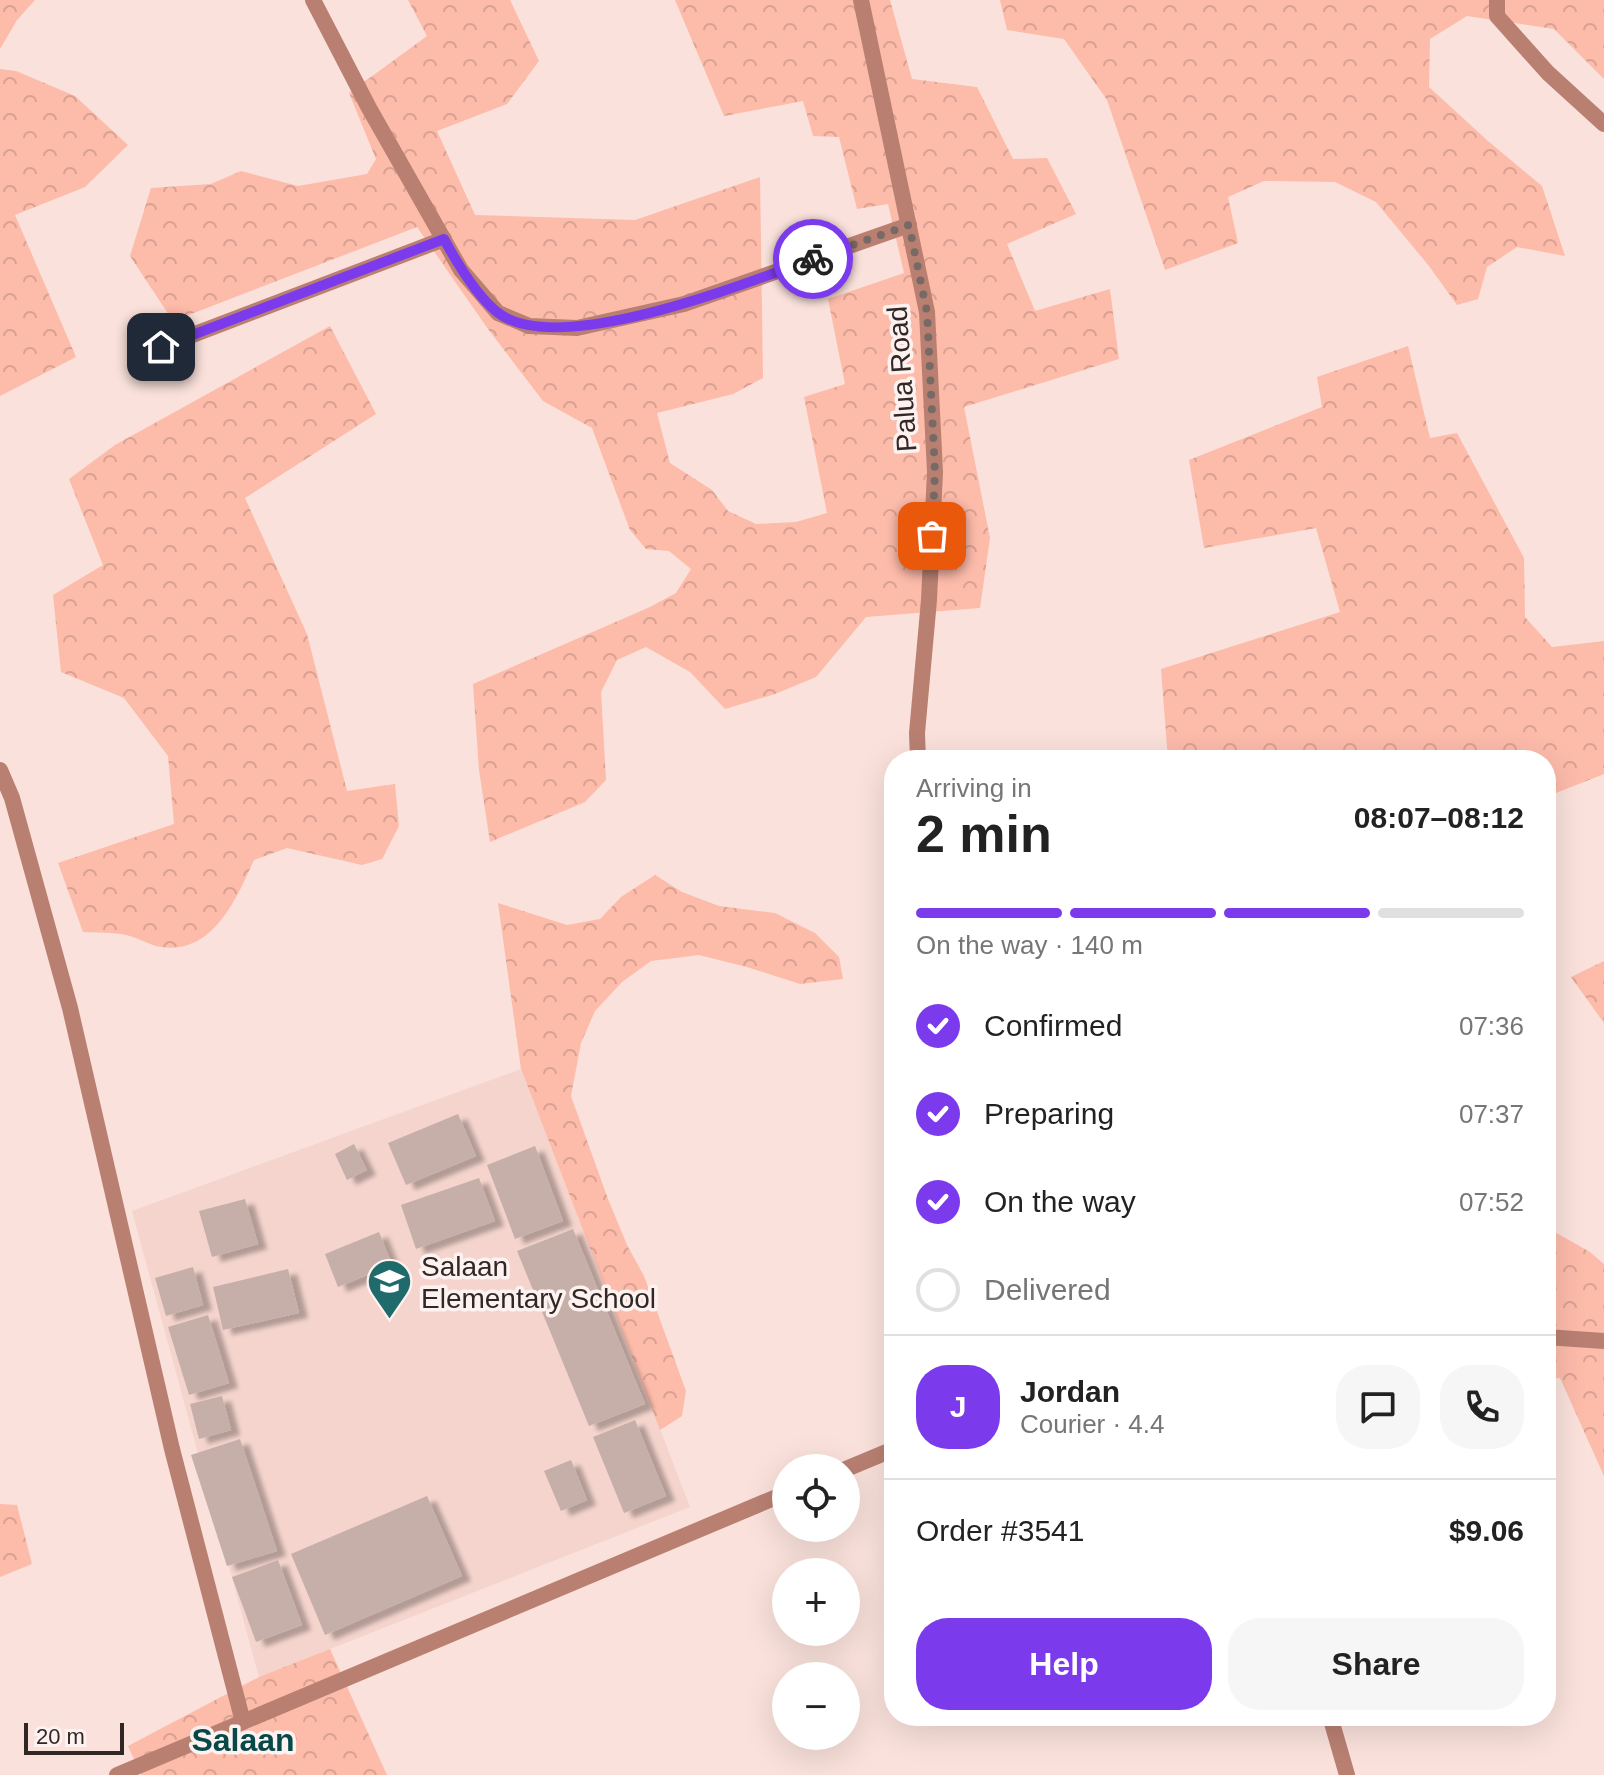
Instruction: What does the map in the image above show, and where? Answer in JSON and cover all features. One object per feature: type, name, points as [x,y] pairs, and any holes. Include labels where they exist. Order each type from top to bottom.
[{"type":"street","points":[[313,0],[369,108],[461,270],[498,313],[529,326],[577,328],[684,304],[909,225]]},
{"type":"street","name":"Palua Road","points":[[861,0],[927,312],[935,472],[918,750]]},
{"type":"street","points":[[1497,0],[1497,16],[1548,73],[1604,124]]},
{"type":"street","points":[[161,347],[444,239]]},
{"type":"street","points":[[0,770],[12,798],[70,1008],[172,1449],[243,1722]]},
{"type":"street","points":[[1556,1338],[1604,1341]]},
{"type":"street","points":[[860,1463],[884,1453]]},
{"type":"street","points":[[117,1775],[772,1498]]},
{"type":"street","points":[[1333,1726],[1347,1775]]},
{"type":"shaded area","name":"Salaan Elementary School","points":[[521,1069],[690,1507],[259,1677],[132,1211]]},
{"type":"green space","points":[[0,0],[35,0],[17,20],[0,49]]},
{"type":"green space","points":[[408,0],[510,0],[539,61],[507,104],[437,131],[475,215],[635,220],[760,177],[763,378],[733,394],[657,413],[670,463],[712,490],[728,511],[756,524],[796,522],[827,513],[804,397],[845,384],[828,299],[904,273],[888,204],[857,209],[839,137],[813,136],[803,101],[724,116],[675,0],[890,0],[912,79],[977,87],[1013,159],[1047,158],[1076,214],[1007,244],[1035,311],[1110,289],[1119,359],[964,407],[990,538],[980,608],[866,617],[816,677],[775,694],[725,709],[690,672],[646,647],[617,660],[601,692],[606,780],[585,802],[490,842],[479,770],[473,684],[650,607],[676,593],[691,569],[669,551],[646,549],[630,530],[592,428],[543,401],[417,227],[173,321],[130,256],[151,188],[211,184],[241,171],[298,186],[367,174],[376,159],[349,93],[427,36]]},
{"type":"green space","points":[[1000,0],[1604,0],[1604,79],[1554,29],[1467,16],[1430,39],[1429,87],[1542,186],[1565,256],[1517,247],[1487,267],[1478,299],[1457,305],[1376,202],[1335,182],[1264,181],[1228,197],[1238,243],[1165,270],[1107,100],[1064,39],[1007,30]]},
{"type":"green space","points":[[0,69],[16,71],[75,96],[128,145],[85,187],[15,215],[76,357],[0,396]]},
{"type":"green space","points":[[330,326],[376,414],[245,498],[307,634],[347,791],[395,784],[399,826],[382,859],[362,865],[287,848],[254,860],[229,909],[206,935],[192,944],[156,946],[126,935],[83,932],[58,863],[174,824],[168,756],[124,698],[61,672],[53,595],[103,565],[69,479],[115,445]]},
{"type":"green space","points":[[1408,346],[1430,438],[1457,433],[1524,558],[1525,617],[1552,647],[1604,641],[1604,774],[1556,793],[1556,750],[1167,750],[1161,669],[1340,612],[1316,528],[1204,548],[1189,460],[1322,407],[1317,377]]},
{"type":"green space","points":[[655,875],[682,892],[719,906],[775,913],[815,933],[839,957],[843,979],[800,984],[699,955],[651,961],[622,982],[595,1011],[581,1043],[571,1096],[608,1199],[644,1276],[686,1391],[682,1416],[660,1430],[521,1069],[498,903],[567,925],[600,919],[621,897]]},
{"type":"green space","points":[[1604,961],[1604,1023],[1571,977]]},
{"type":"green space","points":[[1556,1233],[1604,1264],[1604,1476],[1560,1378],[1556,1378]]},
{"type":"green space","points":[[0,1504],[17,1505],[32,1564],[0,1577]]},
{"type":"green space","points":[[330,1649],[387,1775],[141,1775],[128,1746],[259,1677]]},
{"type":"building","points":[[458,1114],[476,1156],[406,1185],[388,1143]]},
{"type":"building","points":[[354,1144],[367,1170],[347,1180],[335,1154]]},
{"type":"building","points":[[535,1146],[563,1221],[515,1239],[487,1165]]},
{"type":"building","points":[[479,1178],[495,1221],[416,1249],[401,1205]]},
{"type":"building","points":[[245,1199],[258,1244],[212,1257],[199,1211]]},
{"type":"building","points":[[573,1229],[645,1404],[589,1426],[517,1251]]},
{"type":"building","points":[[379,1232],[392,1265],[338,1287],[325,1254]]},
{"type":"building","points":[[193,1267],[203,1305],[166,1316],[155,1278]]},
{"type":"building","points":[[288,1269],[299,1313],[223,1330],[213,1287]]},
{"type":"building","points":[[208,1315],[229,1383],[189,1395],[168,1327]]},
{"type":"building","points":[[222,1396],[231,1430],[199,1439],[190,1404]]},
{"type":"building","points":[[635,1420],[666,1496],[624,1513],[593,1437]]},
{"type":"building","points":[[240,1439],[277,1551],[227,1566],[191,1455]]},
{"type":"building","points":[[571,1460],[587,1500],[561,1511],[544,1471]]},
{"type":"building","points":[[427,1496],[462,1576],[325,1635],[291,1554]]},
{"type":"building","points":[[278,1560],[302,1625],[256,1642],[232,1577]]},
{"type":"way so far","points":[[813,259],[909,225],[927,312],[935,472],[932,536]]},
{"type":"place","name":"Salaan Elementary School","points":[[390,1321]]},
{"type":"district","name":"Salaan","points":[[243,1740]]},
{"type":"route","points":[[161,347],[444,239],[461,270],[498,313],[529,326],[577,328],[684,304],[813,259]]}]
